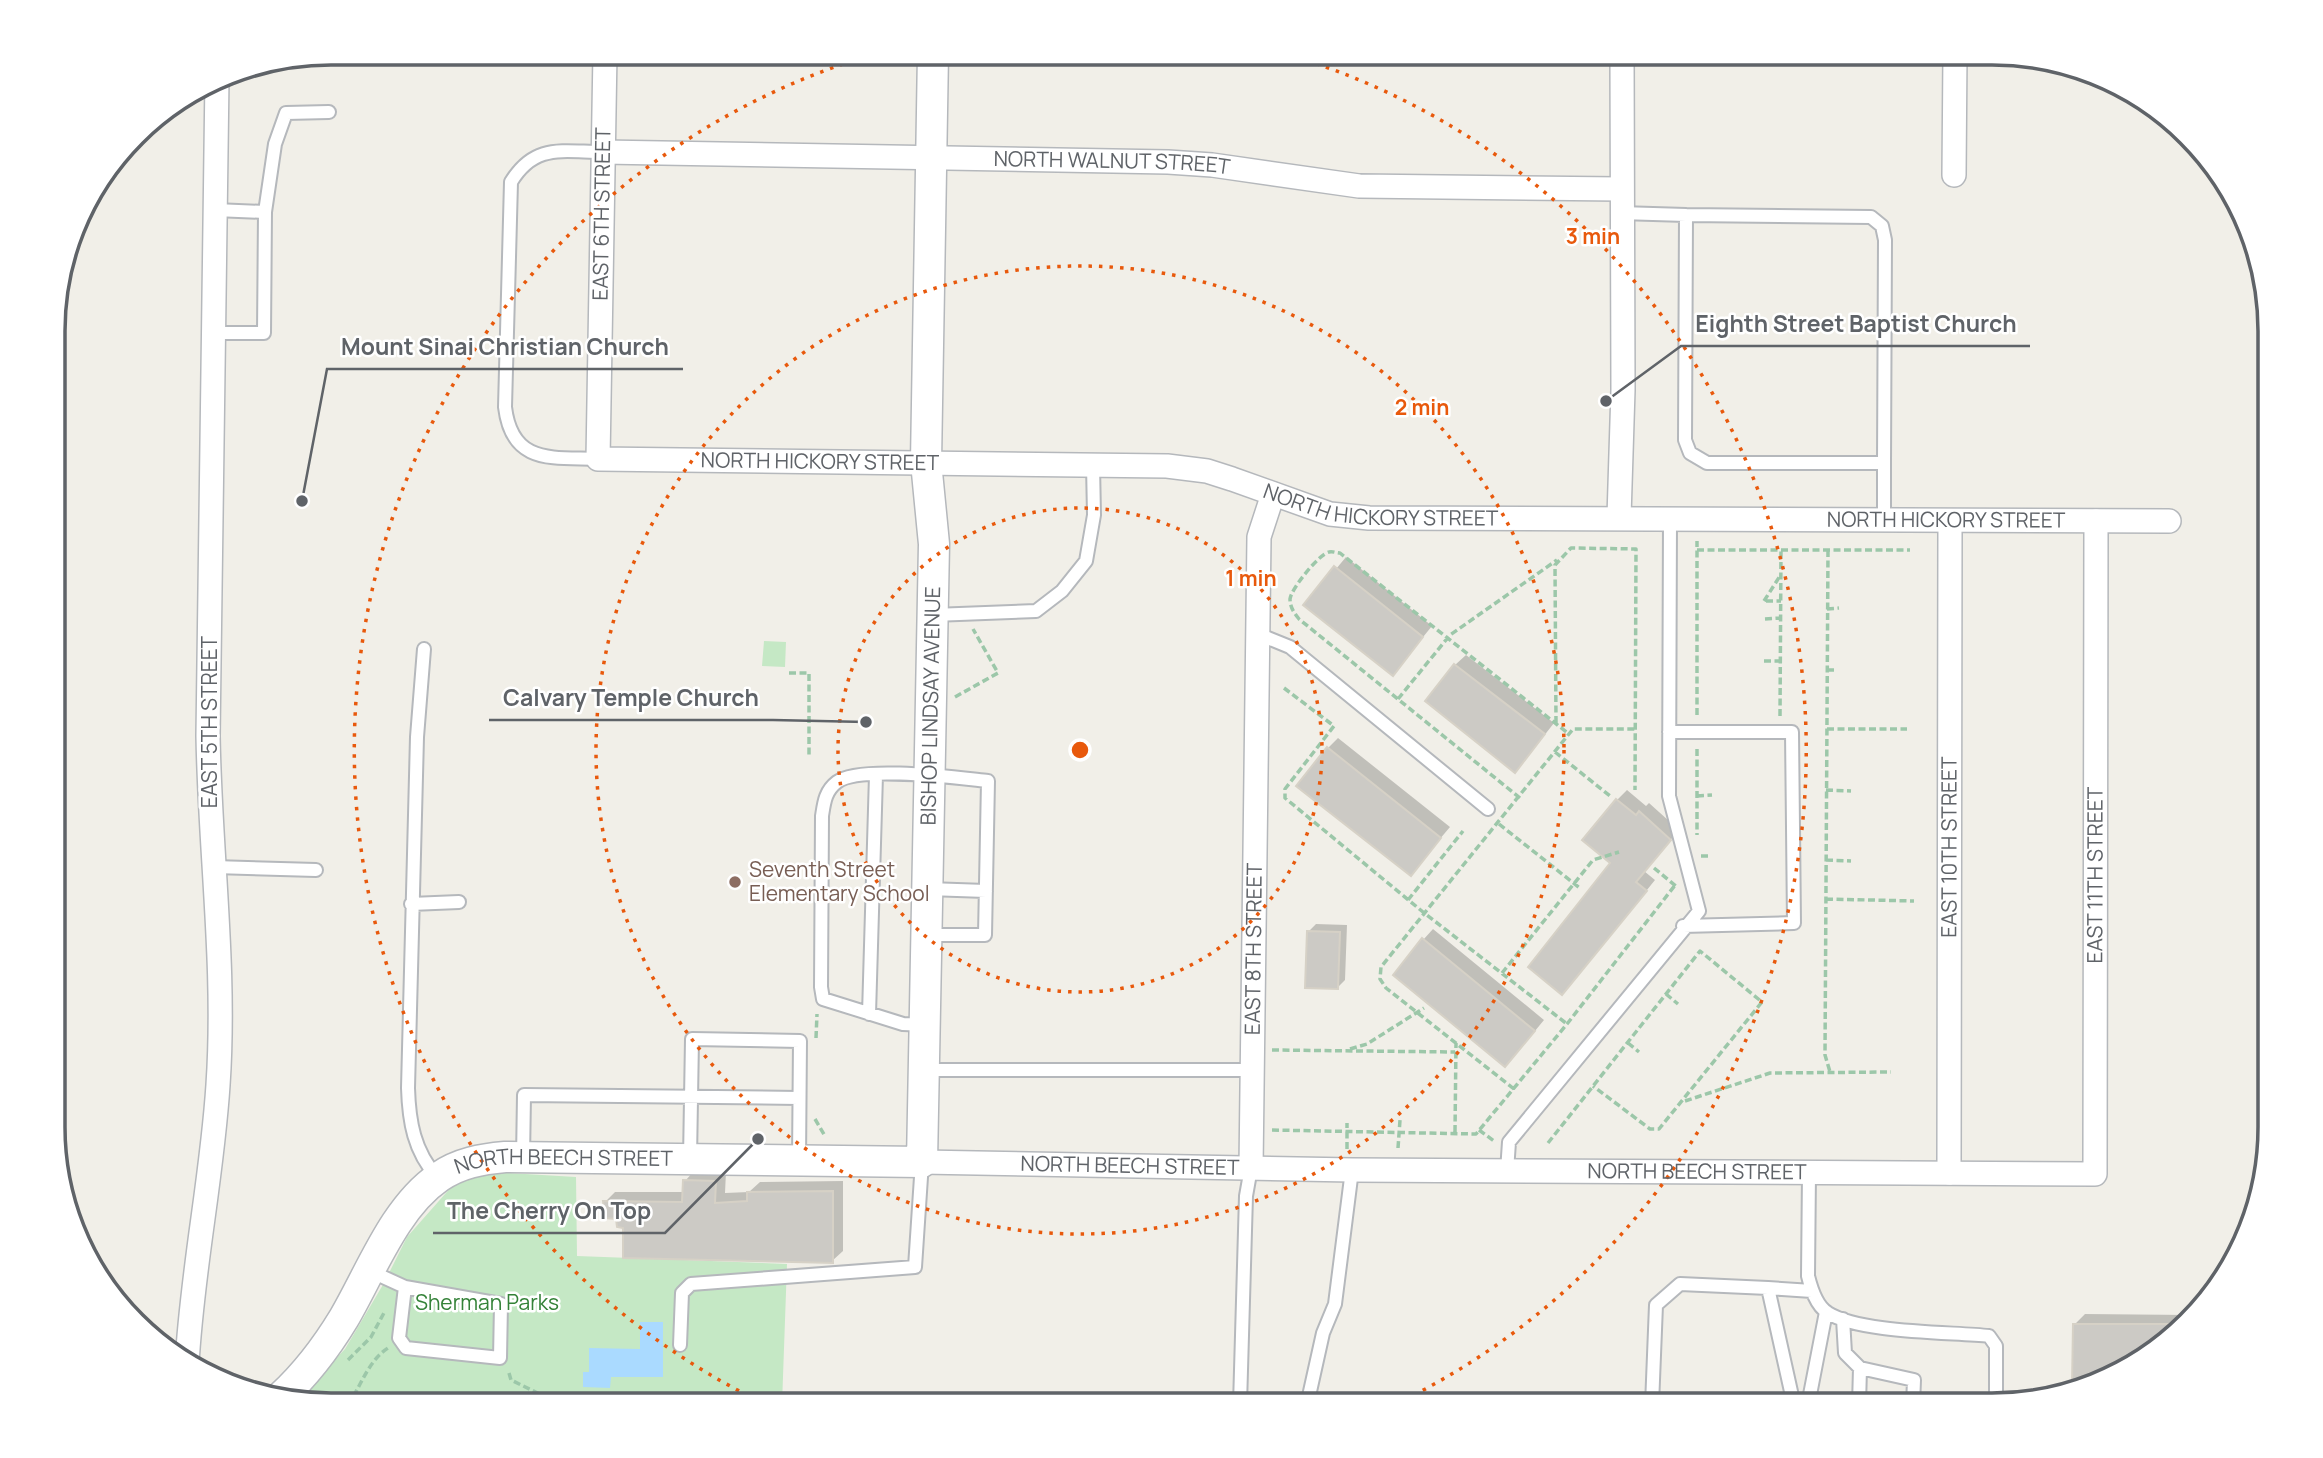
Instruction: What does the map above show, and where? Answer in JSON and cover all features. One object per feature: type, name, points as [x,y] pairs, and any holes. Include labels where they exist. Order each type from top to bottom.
[{"type":"street","name":"EAST 6TH STREET","points":[[598,458],[605,65]]},
{"type":"street","name":"BISHOP LINDSAY AVENUE","points":[[922,1162],[926,1070],[941,159],[934,65]]},
{"type":"street","name":"BISHOP LINDSAY AVENUE","points":[[941,159],[952,65]]},
{"type":"street","points":[[1619,517],[1623,390],[1620,213],[1622,65]]},
{"type":"street","points":[[1954,175],[1955,65]]},
{"type":"street","name":"EAST 5TH STREET","points":[[188,1351],[218,1085],[222,980],[208,736],[217,90]]},
{"type":"street","name":"NORTH WALNUT STREET","points":[[603,152],[1212,165],[1359,186],[1620,189]]},
{"type":"street","name":"NORTH HICKORY STREET","points":[[598,458],[1167,466],[1206,471],[1330,514],[1369,518],[2169,521]]},
{"type":"street","name":"EAST 8TH STREET","points":[[1251,1168],[1259,537],[1273,494]]},
{"type":"street","name":"EAST 10TH STREET","points":[[1949,1173],[1950,521]]},
{"type":"street","name":"EAST 11TH STREET","points":[[2039,1174],[2095,1174],[2096,521]]},
{"type":"street","name":"NORTH BEECH STREET","points":[[290,1390],[331,1358],[370,1271],[409,1206],[438,1178],[471,1162],[523,1158],[690,1159],[1251,1168],[1350,1160],[1507,1171],[2039,1174]]},
{"type":"lane","points":[[213,333],[264,333],[265,212],[275,144],[286,113],[329,112]]},
{"type":"lane","points":[[598,458],[535,455],[514,438],[507,423],[505,407],[511,182],[524,164],[542,153],[603,152]]},
{"type":"lane","points":[[215,210],[265,212]]},
{"type":"lane","points":[[1620,213],[1871,217],[1882,226],[1885,240],[1884,521]]},
{"type":"lane","points":[[1686,215],[1685,440],[1690,453],[1707,463],[1884,463]]},
{"type":"lane","points":[[933,615],[1036,611],[1062,591],[1086,561],[1094,515],[1093,465]]},
{"type":"lane","points":[[1507,1171],[1509,1142],[1683,926],[1699,911],[1669,796],[1670,520]]},
{"type":"lane","points":[[1258,634],[1290,647],[1488,809]]},
{"type":"lane","points":[[424,649],[417,737],[411,904],[409,1115],[413,1137],[426,1165],[438,1178]]},
{"type":"lane","points":[[1669,732],[1792,732],[1794,923],[1683,926]]},
{"type":"lane","points":[[926,1025],[902,1024],[823,999],[822,816],[826,794],[834,784],[844,778],[930,774],[988,781],[985,935],[928,935]]},
{"type":"lane","points":[[869,1014],[876,775]]},
{"type":"lane","points":[[214,867],[316,870]]},
{"type":"lane","points":[[928,890],[986,891]]},
{"type":"lane","points":[[411,904],[458,902]]},
{"type":"lane","points":[[690,1159],[692,1039],[800,1041],[799,1161]]},
{"type":"lane","points":[[926,1070],[1252,1070]]},
{"type":"lane","points":[[523,1158],[524,1095],[799,1098]]},
{"type":"lane","points":[[1310,1393],[1323,1333],[1335,1304],[1350,1160]]},
{"type":"lane","points":[[680,1345],[682,1293],[691,1283],[915,1267],[922,1162]]},
{"type":"lane","name":"EAST 8TH STREET","points":[[1240,1393],[1246,1196],[1251,1168]]},
{"type":"lane","points":[[1809,1173],[1808,1276],[1812,1291],[1826,1312],[1853,1323],[1989,1336],[1996,1346],[1996,1393]]},
{"type":"lane","points":[[370,1271],[405,1287],[502,1304],[500,1358],[405,1348],[399,1338],[405,1287]]},
{"type":"lane","points":[[1652,1393],[1656,1305],[1680,1284],[1812,1291]]},
{"type":"lane","points":[[1768,1288],[1791,1393]]},
{"type":"lane","points":[[1810,1393],[1826,1312]]},
{"type":"lane","points":[[1843,1319],[1845,1353],[1860,1368],[1914,1380],[1913,1393]]},
{"type":"lane","points":[[1859,1393],[1860,1368]]},
{"type":"path","points":[[1697,717],[1698,532]]},
{"type":"path","points":[[1398,699],[1448,638],[1571,548],[1636,549],[1636,790]]},
{"type":"path","points":[[1698,550],[1910,550]]},
{"type":"path","points":[[1780,717],[1781,550]]},
{"type":"path","points":[[1828,550],[1825,1055],[1830,1072]]},
{"type":"path","points":[[1520,798],[1299,620],[1292,611],[1290,598],[1295,588],[1320,556],[1329,552],[1340,553],[1569,734]]},
{"type":"path","points":[[1556,724],[1555,565],[1559,559]]},
{"type":"path","points":[[1781,574],[1764,601],[1781,601]]},
{"type":"path","points":[[1827,609],[1839,608]]},
{"type":"path","points":[[1765,619],[1781,618]]},
{"type":"path","points":[[950,700],[998,673],[972,627]]},
{"type":"path","points":[[1764,661],[1781,661]]},
{"type":"path","points":[[1827,670],[1837,670]]},
{"type":"path","points":[[789,673],[809,673],[808,757]]},
{"type":"path","points":[[1284,688],[1334,726],[1285,789],[1285,799],[1408,901],[1567,1024]]},
{"type":"path","points":[[1573,729],[1636,729]]},
{"type":"path","points":[[1827,729],[1907,729]]},
{"type":"path","points":[[1697,749],[1697,856],[1710,856]]},
{"type":"path","points":[[1555,752],[1610,796]]},
{"type":"path","points":[[1826,790],[1851,790]]},
{"type":"path","points":[[1697,796],[1712,795]]},
{"type":"path","points":[[1499,824],[1581,889]]},
{"type":"path","points":[[1408,901],[1463,831]]},
{"type":"path","points":[[1502,973],[1593,860],[1619,852]]},
{"type":"path","points":[[1826,860],[1851,861]]},
{"type":"path","points":[[1654,868],[1682,891]]},
{"type":"path","points":[[1252,1130],[1476,1134],[1567,1024],[1683,876]]},
{"type":"path","points":[[1826,899],[1914,901]]},
{"type":"path","points":[[1423,912],[1381,967],[1380,979],[1386,988],[1514,1089]]},
{"type":"path","points":[[1548,1143],[1593,1086],[1628,1043],[1700,951],[1762,1002],[1665,1125],[1650,1129],[1593,1086]]},
{"type":"path","points":[[1666,994],[1678,1004]]},
{"type":"path","points":[[1343,1051],[1367,1044],[1424,1008]]},
{"type":"path","points":[[1455,1043],[1455,1132]]},
{"type":"path","points":[[1628,1043],[1639,1052]]},
{"type":"path","points":[[1253,1046],[1271,1050],[1455,1052]]},
{"type":"path","points":[[1683,1102],[1770,1073],[1891,1072]]},
{"type":"path","points":[[1398,1148],[1400,1120]]},
{"type":"path","points":[[1347,1123],[1350,1160]]},
{"type":"path","points":[[1479,1130],[1494,1142]]},
{"type":"path","points":[[331,1358],[372,1337],[389,1305]]},
{"type":"path","points":[[356,1393],[374,1357],[390,1347]]},
{"type":"path","points":[[509,1373],[511,1380],[538,1393]]},
{"type":"green space","points":[[764,641],[786,642],[785,667],[762,666]]},
{"type":"green space","name":"Sherman Parks","points":[[491,1172],[576,1177],[577,1256],[787,1264],[782,1393],[304,1392],[345,1349],[384,1283],[407,1237],[453,1185]]},
{"type":"water","points":[[640,1322],[663,1322],[663,1377],[611,1377],[610,1388],[583,1387],[583,1372],[589,1372],[589,1348],[640,1349]]},
{"type":"building","points":[[1334,566],[1423,637],[1393,676],[1303,605]]},
{"type":"building","points":[[1454,664],[1545,734],[1515,773],[1425,701]]},
{"type":"building","points":[[1327,747],[1441,838],[1411,876],[1296,786]]},
{"type":"building","points":[[1616,799],[1636,815],[1639,811],[1671,840],[1636,882],[1647,891],[1562,995],[1528,967],[1610,863],[1582,840]]},
{"type":"building","points":[[1307,931],[1340,932],[1338,989],[1305,988]]},
{"type":"building","points":[[1422,938],[1535,1031],[1505,1067],[1393,975]]},
{"type":"building","points":[[683,1180],[716,1181],[715,1203],[747,1201],[747,1192],[833,1191],[833,1263],[623,1258],[623,1228],[617,1227],[616,1219],[605,1218],[603,1201],[682,1202]]},
{"type":"building","points":[[2073,1324],[2171,1324],[2125,1358],[2072,1381]]},
{"type":"place","name":"Eighth Street Baptist Church","points":[[1606,401]]},
{"type":"place","name":"Mount Sinai Christian Church","points":[[302,501]]},
{"type":"place","name":"Calvary Temple Church","points":[[866,722]]},
{"type":"place","name":"Seventh Street Elementary School","points":[[735,882]]},
{"type":"place","name":"The Cherry On Top","points":[[758,1139]]}]
